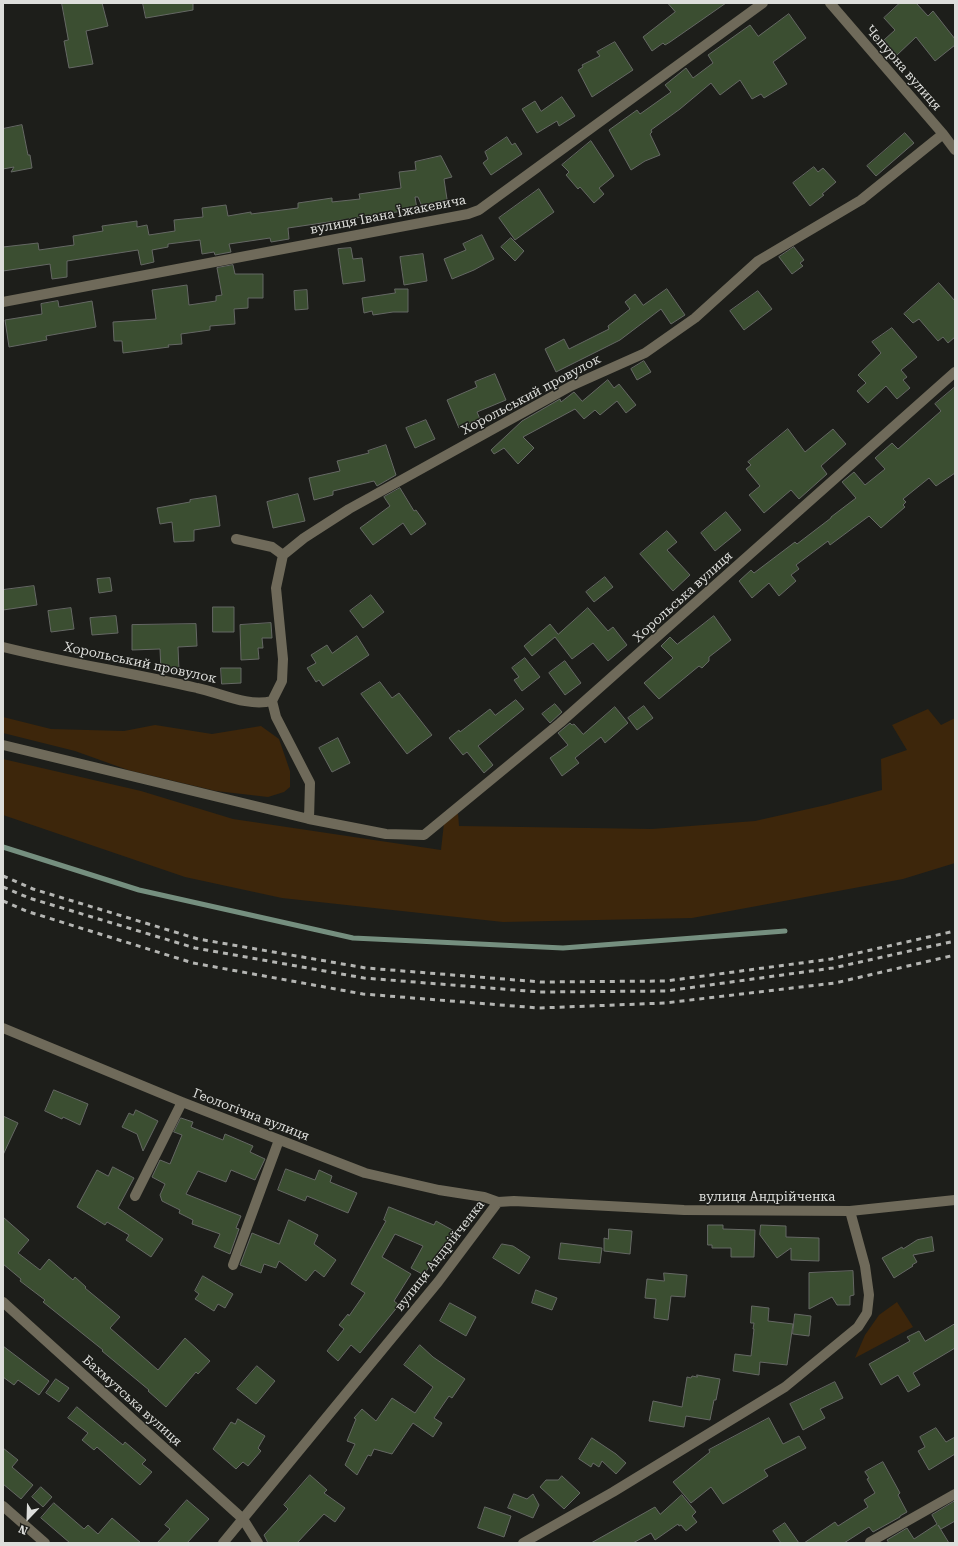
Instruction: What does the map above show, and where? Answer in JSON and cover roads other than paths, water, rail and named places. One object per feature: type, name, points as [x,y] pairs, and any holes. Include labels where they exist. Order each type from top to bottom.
[{"type":"street","name":"вулиця Івана Їжакевича","points":[[3,302],[468,214],[479,210],[763,3]]},
{"type":"street","name":"Чепурна вулиця","points":[[830,3],[943,134],[955,150]]},
{"type":"street","name":"Хорольський провулок","points":[[283,555],[304,538],[349,509],[571,386],[645,353],[695,318],[758,262],[861,200],[943,134]]},
{"type":"street","name":"Хорольська вулиця","points":[[309,819],[386,834],[424,835],[560,723],[955,372]]},
{"type":"street","points":[[3,745],[309,819],[310,783],[276,717],[272,700],[282,681],[283,659],[276,588],[283,555],[272,547],[236,539]]},
{"type":"street","name":"Хорольський провулок","points":[[3,647],[197,688],[251,702],[262,703],[272,700]]},
{"type":"street","name":"Геологічна вулиця","points":[[3,1028],[182,1102],[365,1173],[439,1190],[484,1197],[498,1202]]},
{"type":"street","points":[[135,1196],[182,1102]]},
{"type":"street","points":[[233,1265],[279,1140]]},
{"type":"street","name":"вулиця Андрійченка","points":[[223,1543],[438,1282],[498,1202],[514,1201],[684,1210],[850,1211],[955,1200]]},
{"type":"street","name":"вулиця Андрійченка","points":[[523,1543],[613,1492],[785,1387],[858,1327],[867,1313],[869,1295],[865,1266],[850,1211]]},
{"type":"street","name":"Бахмутська вулиця","points":[[3,1302],[243,1519],[258,1543]]},
{"type":"street","points":[[870,1542],[955,1494]]},
{"type":"street","points":[[3,1506],[45,1543]]},
{"type":"waterway","points":[[3,847],[139,890],[353,938],[563,948],[785,931]]},
{"type":"railway","points":[[3,876],[33,889],[198,939],[366,968],[541,982],[666,981],[831,959],[955,931]]},
{"type":"railway","points":[[3,887],[29,898],[195,948],[364,978],[540,992],[666,991],[833,968],[955,941]]},
{"type":"railway","points":[[3,901],[26,911],[193,963],[363,994],[539,1008],[665,1003],[835,983],[955,955]]}]
